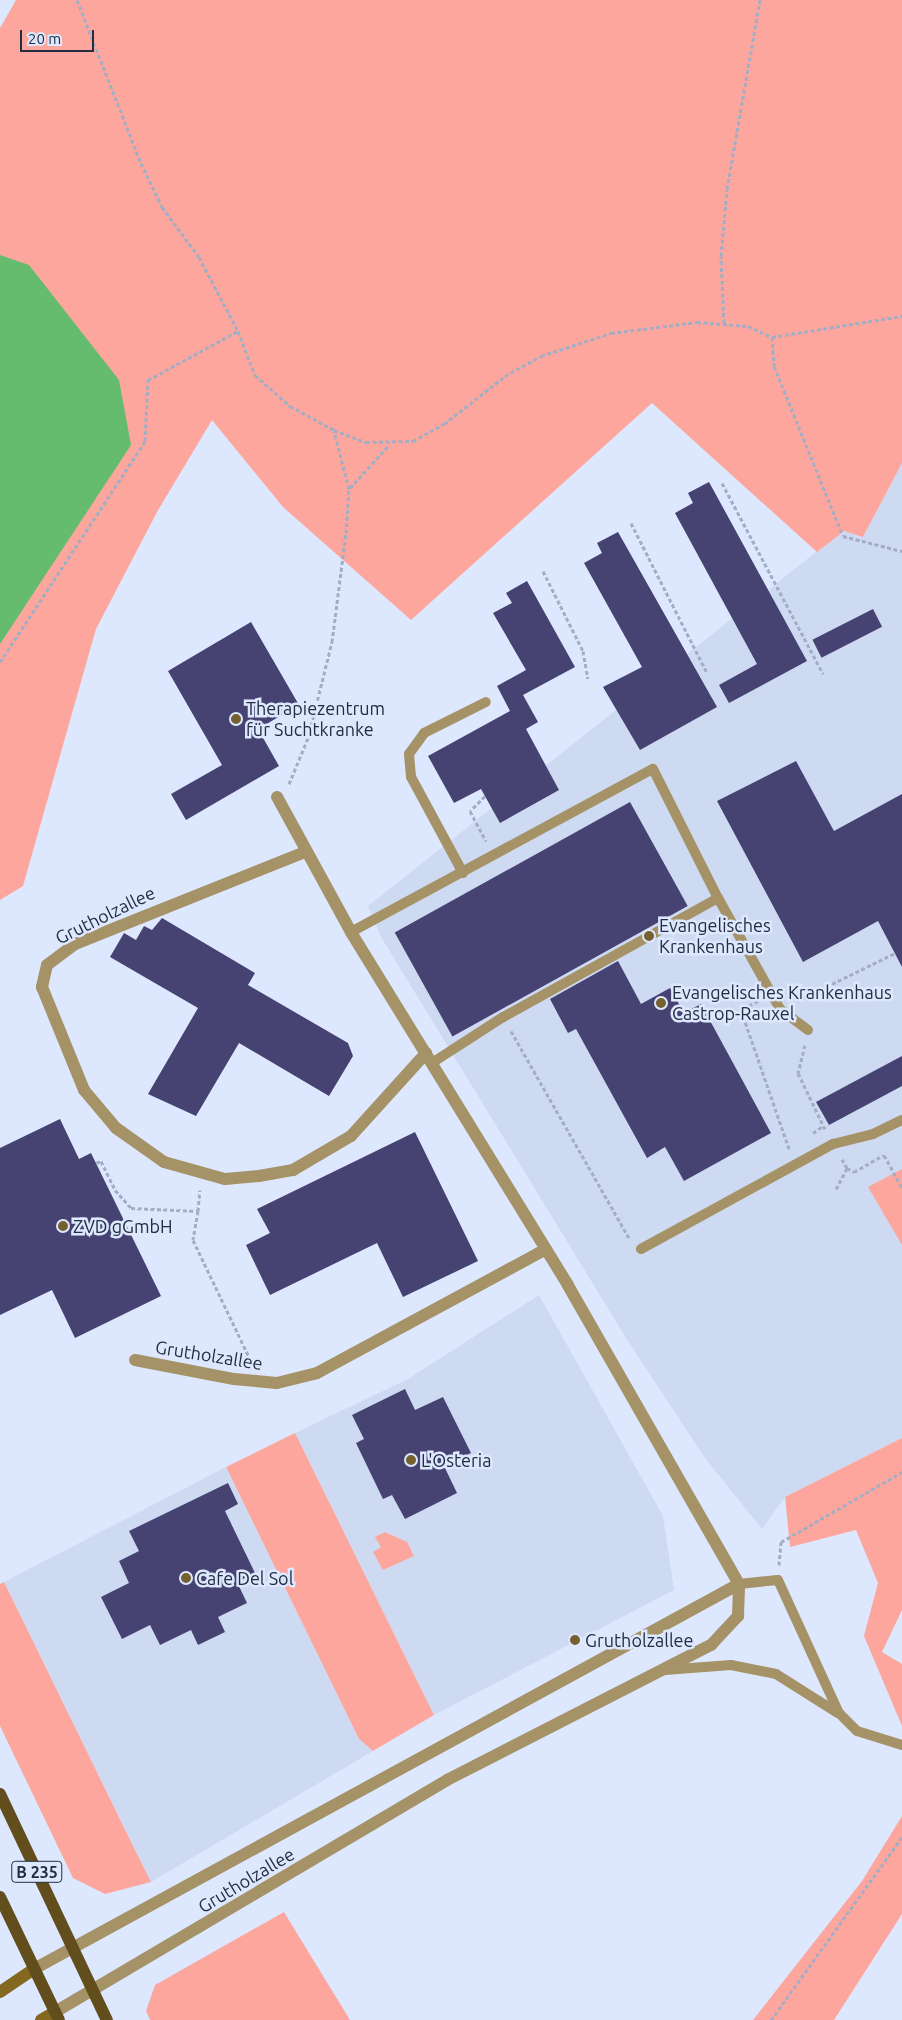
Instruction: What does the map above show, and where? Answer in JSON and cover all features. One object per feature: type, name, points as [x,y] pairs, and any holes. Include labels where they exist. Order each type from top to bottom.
[{"type":"main road","name":"B 235","points":[[0,1794],[107,2020]]},
{"type":"main road","name":"B 235","points":[[0,1897],[57,2016]]},
{"type":"street","name":"Grutholzallee","points":[[57,2016],[93,1991],[447,1780],[711,1645],[729,1630],[738,1616],[738,1584],[546,1249],[351,932],[305,852],[277,797]]},
{"type":"street","name":"Grutholzallee","points":[[305,852],[84,940],[47,965],[42,987],[84,1090],[116,1128],[140,1147],[164,1162],[225,1179],[293,1170],[351,1136],[428,1058]]},
{"type":"street","name":"Grutholzallee","points":[[135,1360],[277,1383],[317,1373],[546,1249]]},
{"type":"street","name":"Grutholzallee","points":[[34,1969],[738,1584]]},
{"type":"street","points":[[0,1992],[34,1969]]},
{"type":"street","points":[[41,2020],[57,2016]]},
{"type":"lane","points":[[463,873],[411,777],[409,754],[424,733],[486,702]]},
{"type":"lane","points":[[351,932],[654,769],[718,898],[780,1009],[808,1030]]},
{"type":"lane","points":[[428,1058],[718,898]]},
{"type":"lane","points":[[637,1248],[833,1144],[873,1134],[902,1120]]},
{"type":"lane","points":[[778,1580],[839,1714]]},
{"type":"lane","name":"Grutholzallee","points":[[738,1584],[778,1580]]},
{"type":"lane","points":[[664,1670],[731,1665],[776,1674],[839,1714],[857,1731],[902,1744]]},
{"type":"path","points":[[77,0],[145,172],[162,207],[199,257],[238,332],[255,375],[290,406],[334,430],[366,442],[390,444],[413,441],[444,424],[505,376],[569,344],[610,333],[697,322],[748,326],[772,337],[902,316]]},
{"type":"path","points":[[724,323],[721,256],[727,189],[760,0]]},
{"type":"path","points":[[0,662],[145,441],[148,380],[238,332]]},
{"type":"path","points":[[772,337],[774,366],[843,536],[902,551]]},
{"type":"path","points":[[277,797],[293,781],[332,642],[349,489],[334,430]]},
{"type":"path","points":[[349,489],[390,444]]},
{"type":"path","points":[[722,483],[823,674]]},
{"type":"path","points":[[631,522],[707,673]]},
{"type":"path","points":[[543,571],[584,651],[588,679]]},
{"type":"path","points":[[485,796],[470,811],[494,856]]},
{"type":"path","points":[[780,1009],[895,953]]},
{"type":"path","points":[[772,993],[741,1010],[790,1148],[781,1153]]},
{"type":"path","points":[[503,1018],[637,1248]]},
{"type":"path","points":[[798,1073],[808,1030]]},
{"type":"path","points":[[847,1168],[854,1172],[884,1155],[902,1187]]},
{"type":"path","points":[[96,1163],[101,1161],[115,1190],[131,1208],[198,1211]]},
{"type":"path","points":[[202,1174],[193,1240],[260,1381]]},
{"type":"path","points":[[778,1580],[781,1542],[902,1472]]},
{"type":"path","points":[[771,2020],[902,1837]]},
{"type":"shaded area","points":[[16,0],[902,0],[902,463],[863,537],[844,531],[817,552],[652,403],[411,620],[283,507],[212,420],[157,512],[96,629],[23,886],[0,900],[0,28]]},
{"type":"shaded area","points":[[0,255],[29,265],[119,380],[131,445],[0,644]]},
{"type":"shaded area","name":"Evangelisches Krankenhaus Castrop-Rauxel","points":[[902,463],[902,1438],[785,1497],[762,1529],[705,1458],[626,1338],[381,937],[368,906],[844,530],[863,537]]},
{"type":"shaded area","points":[[902,1169],[902,1245],[868,1187]]},
{"type":"shaded area","points":[[539,1295],[663,1516],[674,1590],[434,1715],[295,1433],[408,1379]]},
{"type":"shaded area","points":[[295,1433],[434,1715],[373,1751],[359,1739],[226,1467]]},
{"type":"shaded area","points":[[902,1438],[902,1610],[882,1652],[902,1664],[902,1726],[864,1636],[878,1583],[856,1530],[790,1547],[785,1497]]},
{"type":"shaded area","points":[[226,1467],[359,1739],[373,1751],[151,1882],[4,1582]]},
{"type":"shaded area","points":[[385,1532],[407,1542],[414,1556],[383,1570],[373,1552],[381,1547],[375,1537]]},
{"type":"shaded area","points":[[4,1582],[151,1882],[105,1894],[73,1878],[0,1726],[0,1584]]},
{"type":"shaded area","points":[[902,1816],[902,1914],[834,2020],[753,2020],[862,1881]]},
{"type":"shaded area","points":[[284,1912],[350,2020],[150,2020],[146,2011],[155,1985]]},
{"type":"building","points":[[709,482],[807,661],[729,703],[719,685],[757,664],[675,513],[693,503],[688,493]]},
{"type":"building","points":[[618,532],[717,707],[640,750],[603,687],[642,667],[584,563],[602,553],[597,543]]},
{"type":"building","points":[[527,581],[575,667],[523,695],[538,722],[526,729],[559,790],[500,823],[481,789],[454,803],[428,756],[510,711],[497,686],[526,670],[493,613],[512,603],[506,593]]},
{"type":"building","points":[[873,609],[882,627],[821,658],[812,640]]},
{"type":"building","name":"Therapiezentrum für Suchtkranke","points":[[251,622],[299,705],[258,729],[279,766],[186,820],[171,794],[222,765],[168,671]]},
{"type":"building","points":[[796,761],[834,831],[902,794],[902,967],[878,921],[803,962],[717,801]]},
{"type":"building","points":[[630,802],[688,906],[452,1036],[395,932]]},
{"type":"building","points":[[162,918],[255,973],[248,985],[348,1043],[353,1056],[329,1096],[239,1043],[196,1116],[148,1094],[198,1008],[110,957],[124,933],[136,940],[144,926],[152,930]]},
{"type":"building","points":[[618,961],[641,1004],[670,988],[684,1013],[701,1004],[771,1133],[684,1181],[665,1147],[647,1158],[576,1029],[568,1033],[550,999]]},
{"type":"building","points":[[902,1056],[902,1086],[829,1125],[816,1102]]},
{"type":"building","name":"ZVD gGmbH","points":[[60,1119],[79,1159],[91,1153],[161,1296],[75,1338],[52,1290],[0,1315],[0,1148]]},
{"type":"building","points":[[415,1132],[478,1261],[403,1297],[377,1243],[270,1295],[246,1245],[270,1233],[257,1209]]},
{"type":"building","name":"L'Osteria","points":[[405,1389],[415,1410],[443,1397],[471,1453],[444,1466],[457,1493],[405,1519],[392,1495],[383,1499],[356,1443],[364,1439],[352,1415]]},
{"type":"building","name":"Cafe Del Sol","points":[[228,1483],[238,1504],[225,1511],[255,1573],[237,1582],[247,1603],[218,1617],[225,1632],[198,1645],[191,1630],[160,1645],[150,1625],[122,1639],[101,1597],[129,1583],[119,1561],[139,1551],[129,1531]]},
{"type":"place","name":"Therapiezentrum für Suchtkranke","points":[[236,719]]},
{"type":"place","name":"Evangelisches Krankenhaus","points":[[649,936]]},
{"type":"place","name":"Evangelisches Krankenhaus Castrop-Rauxel","points":[[661,1003]]},
{"type":"place","name":"ZVD gGmbH","points":[[63,1226]]},
{"type":"place","name":"L'Osteria","points":[[411,1460]]},
{"type":"place","name":"Cafe Del Sol","points":[[186,1578]]},
{"type":"place","name":"Grutholzallee","points":[[575,1640]]}]
